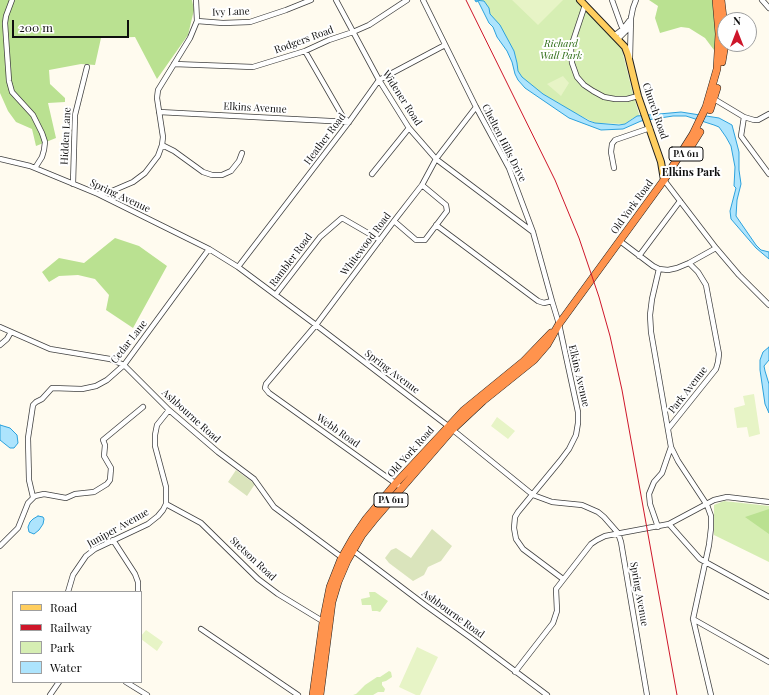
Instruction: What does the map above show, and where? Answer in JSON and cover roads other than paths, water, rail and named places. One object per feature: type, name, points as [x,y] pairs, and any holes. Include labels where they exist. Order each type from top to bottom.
[{"type":"highway","name":"Old York Road","points":[[705,115],[713,86],[719,50],[719,24],[716,0]]},
{"type":"highway","name":"Old York Road","points":[[313,695],[326,623],[344,559],[366,519],[399,486],[450,428],[534,360],[547,345],[559,324],[664,180],[679,164],[692,146],[705,115],[714,99],[720,76],[724,50],[724,16],[721,0]]},
{"type":"highway","name":"Old York Road","points":[[320,695],[326,623]]},
{"type":"main road","name":"Church Road","points":[[583,2],[625,47],[638,96],[661,162],[664,180]]},
{"type":"street","points":[[12,0],[5,23],[9,81],[12,92],[33,115],[42,133],[44,150],[42,157],[35,168]]},
{"type":"street","points":[[98,194],[112,192],[124,187],[141,177],[153,164],[162,144],[163,137],[157,98],[159,87],[188,43],[197,21],[196,0]]},
{"type":"street","name":"Ivy Lane","points":[[197,21],[230,23],[250,22],[311,0]]},
{"type":"street","name":"Widener Road","points":[[336,0],[379,80],[409,128],[436,159],[533,232]]},
{"type":"street","name":"Rodgers Road","points":[[174,64],[253,67],[305,52],[329,40],[353,32],[369,25],[407,0]]},
{"type":"street","name":"Chelten Hills Drive","points":[[422,0],[476,107],[509,168],[533,232],[552,301]]},
{"type":"street","points":[[612,0],[625,29]]},
{"type":"street","points":[[616,37],[625,29],[636,0]]},
{"type":"street","points":[[762,0],[769,8]]},
{"type":"street","points":[[583,2],[572,44],[571,55],[577,77],[584,85],[604,97],[615,100],[638,96]]},
{"type":"street","points":[[630,18],[630,64]]},
{"type":"street","name":"Heather Road","points":[[238,267],[349,122],[379,80],[445,45]]},
{"type":"street","points":[[305,52],[343,117],[349,122]]},
{"type":"street","name":"Hidden Lane","points":[[73,184],[75,115],[87,67]]},
{"type":"street","points":[[714,99],[744,117],[754,120],[758,120],[769,114]]},
{"type":"street","name":"Whitewood Road","points":[[265,388],[267,381],[316,325],[422,185],[436,159],[476,107]]},
{"type":"street","name":"Elkins Avenue","points":[[159,112],[349,122]]},
{"type":"street","points":[[744,117],[741,136],[769,174]]},
{"type":"street","points":[[614,168],[611,152],[612,144],[615,140],[649,126]]},
{"type":"street","points":[[372,174],[409,128]]},
{"type":"street","points":[[162,144],[203,172],[220,176],[231,171],[239,161],[242,153]]},
{"type":"street","name":"Spring Avenue","points":[[0,159],[15,161],[35,168],[98,194],[209,249],[238,267],[276,294],[450,428],[533,495],[552,502],[582,505],[604,517],[618,533],[621,542],[647,695]]},
{"type":"street","name":"Church Road","points":[[664,180],[716,248],[739,275],[769,305]]},
{"type":"street","points":[[394,221],[416,240],[425,240],[447,211],[446,205],[422,185]]},
{"type":"street","points":[[640,256],[680,201]]},
{"type":"street","name":"Rambler Road","points":[[276,294],[320,236],[342,218],[380,240]]},
{"type":"street","points":[[436,225],[538,301],[544,303],[552,301]]},
{"type":"street","points":[[620,241],[653,266],[668,270],[690,263],[716,248]]},
{"type":"street","name":"Cedar Lane","points":[[33,497],[29,480],[28,438],[33,405],[42,399],[52,388],[82,389],[96,386],[107,380],[124,365],[209,249]]},
{"type":"street","name":"Park Avenue","points":[[668,429],[716,369],[718,362],[719,354],[706,285],[690,263]]},
{"type":"street","points":[[659,268],[652,299],[651,332],[671,447],[678,461],[707,505],[711,516],[711,528],[693,619],[711,695]]},
{"type":"street","name":"Elkins Avenue","points":[[552,301],[559,324],[578,412],[576,435],[569,449],[515,518],[514,528],[516,539],[523,549],[563,579]]},
{"type":"street","name":"Ashbourne Road","points":[[0,326],[50,349],[110,359],[124,365],[169,410],[218,452],[254,479],[274,507],[344,559]]},
{"type":"street","points":[[0,345],[7,339],[11,332]]},
{"type":"street","name":"Webb Road","points":[[265,388],[269,393],[399,486]]},
{"type":"street","points":[[0,546],[18,528],[28,503],[38,494],[66,498],[75,494],[94,492],[104,487],[110,480],[111,468],[104,456],[105,445],[103,440],[143,407]]},
{"type":"street","points":[[166,504],[166,483],[155,438],[158,425],[169,410]]},
{"type":"street","points":[[658,527],[650,504],[650,494],[651,488],[662,473],[671,447]]},
{"type":"street","points":[[515,672],[552,623],[557,611],[556,589],[591,544],[605,536],[669,524],[714,500],[727,497],[769,502]]},
{"type":"street","name":"Juniper Avenue","points":[[68,591],[73,575],[86,556],[95,549],[152,522],[161,513],[166,504]]},
{"type":"street","name":"Stetson Road","points":[[166,504],[201,523],[258,579],[278,594],[326,623]]},
{"type":"street","points":[[669,524],[674,532],[700,559],[769,597]]},
{"type":"street","points":[[658,527],[674,532]]},
{"type":"street","points":[[113,540],[135,574],[138,582],[138,591]]},
{"type":"street","name":"Ashbourne Road","points":[[350,549],[547,695]]},
{"type":"street","points":[[693,619],[769,662]]},
{"type":"street","points":[[201,629],[298,695]]},
{"type":"street","points":[[50,695],[58,683]]},
{"type":"street","points":[[128,683],[147,695]]},
{"type":"water","points":[[475,0],[484,1],[489,8],[490,14],[500,25],[514,51],[518,71],[522,77],[543,94],[589,121],[619,125],[625,124],[637,116],[681,112],[719,118],[732,125],[739,152],[741,184],[737,200],[736,216],[756,245],[761,250],[769,252],[769,259],[756,248],[731,219],[730,211],[736,188],[734,186],[735,167],[731,146],[719,127],[686,116],[673,116],[641,121],[623,129],[601,130],[569,118],[525,88],[518,80],[507,51],[497,37],[478,1],[476,2]]},
{"type":"water","points":[[769,347],[769,360],[764,366],[769,384],[769,413],[765,404],[760,360],[763,352]]},
{"type":"water","points":[[0,425],[10,428],[17,435],[18,443],[14,448],[10,448],[0,440]]},
{"type":"water","points":[[38,516],[43,517],[43,524],[34,534],[29,532],[28,527],[30,522]]},
{"type":"railway","points":[[466,0],[555,180],[579,238],[599,297],[610,336],[622,390],[677,695]]},
{"type":"district","name":"Elkins Park","points":[[691,173]]},
{"type":"park label","name":"Richard Wall Park","points":[[561,50]]}]
